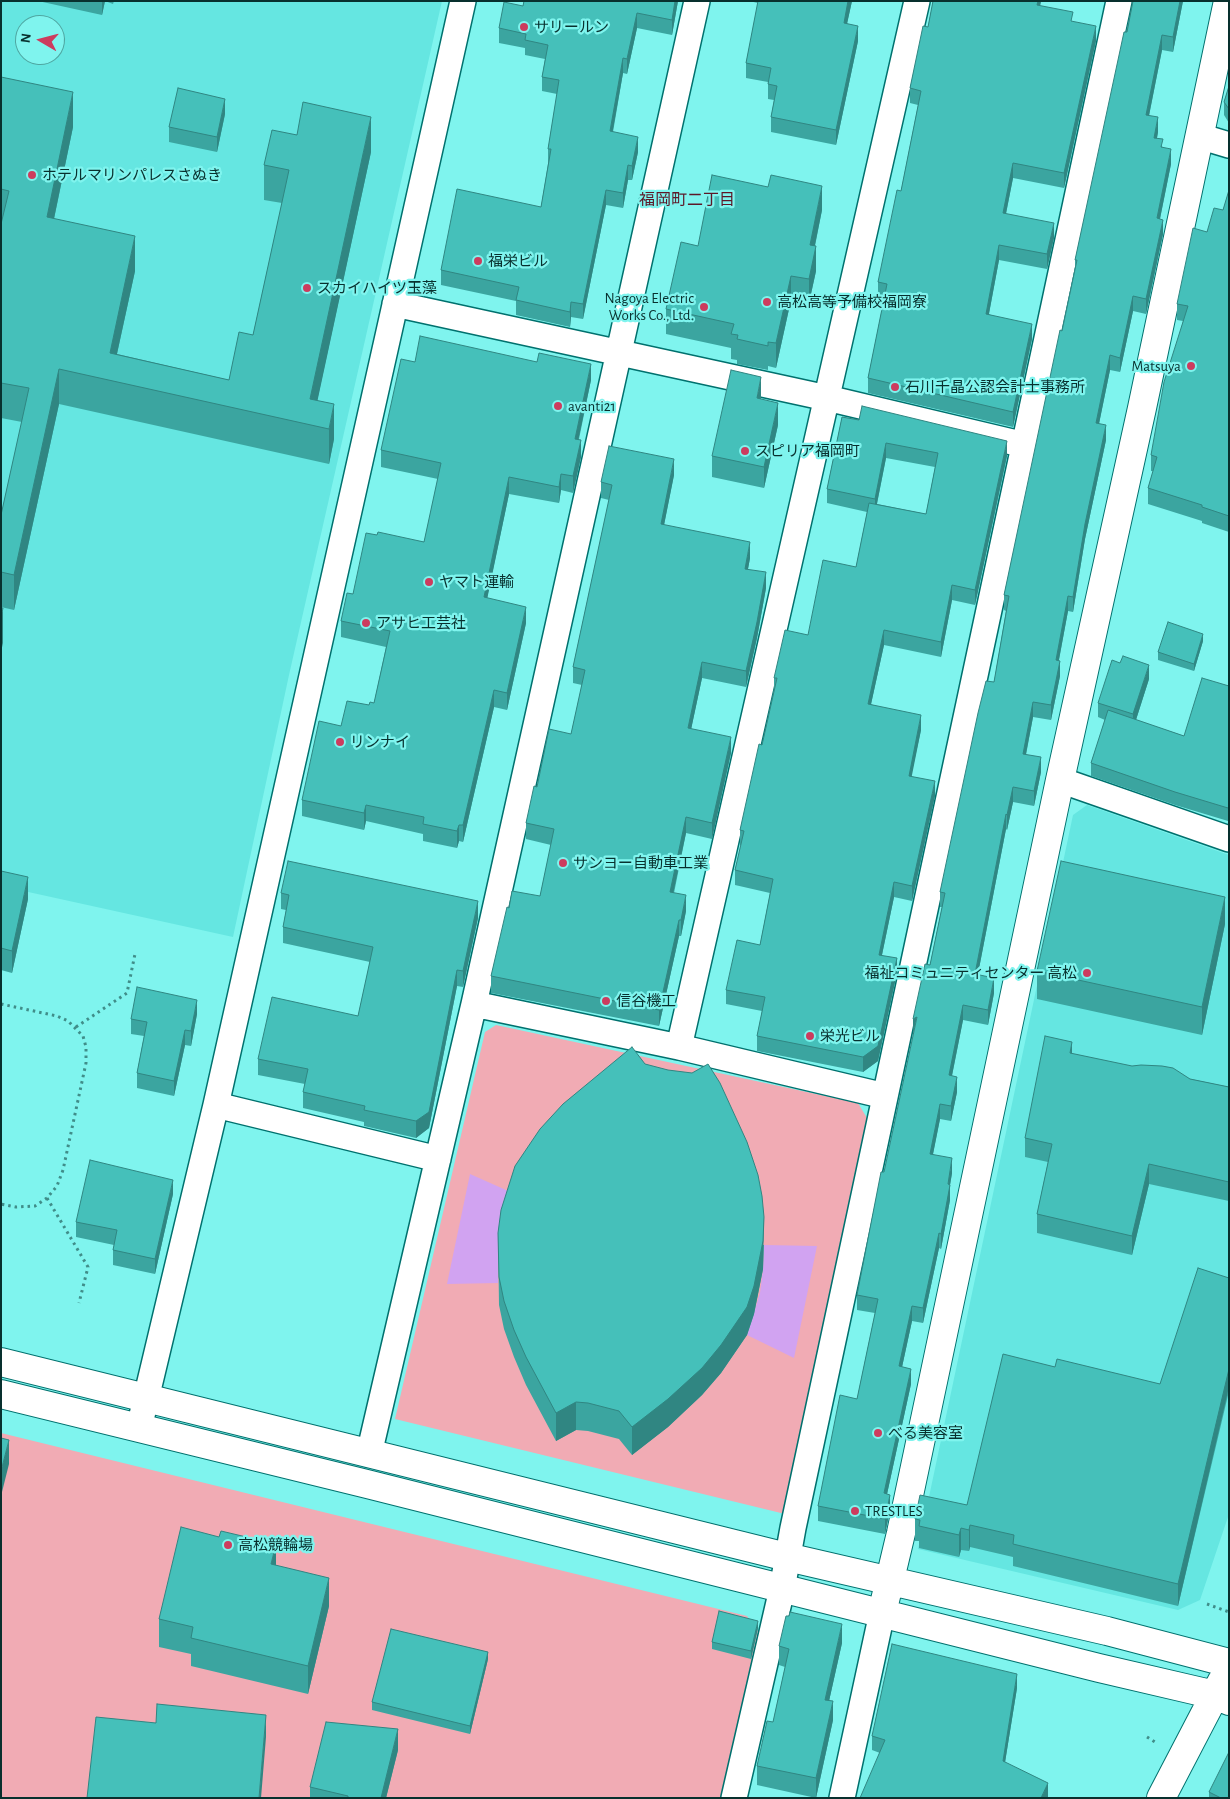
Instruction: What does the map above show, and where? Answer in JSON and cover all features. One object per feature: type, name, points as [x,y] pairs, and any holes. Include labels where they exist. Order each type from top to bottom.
[{"type":"street","points":[[139,1428],[216,1105],[463,1]]},
{"type":"street","points":[[369,1454],[474,1004],[697,1]]},
{"type":"street","points":[[679,1047],[918,1]]},
{"type":"street","points":[[734,1798],[782,1589],[787,1557],[1119,1]]},
{"type":"street","points":[[842,1798],[901,1533],[1060,780],[1142,408],[1228,1]]},
{"type":"street","points":[[1199,136],[1229,145]]},
{"type":"street","points":[[395,304],[827,398],[1025,445]]},
{"type":"street","points":[[1060,780],[1229,839]]},
{"type":"street","points":[[474,1004],[679,1047],[885,1096]]},
{"type":"street","points":[[216,1105],[438,1159]]},
{"type":"street","points":[[1,1362],[787,1557],[1107,1631],[1229,1663]]},
{"type":"street","points":[[1,1394],[1222,1698]]},
{"type":"street","points":[[1161,1798],[1222,1698],[1229,1668]]},
{"type":"path","points":[[76,1027],[127,993],[135,954]]},
{"type":"path","points":[[1,1004],[57,1016],[68,1021],[83,1036],[86,1047],[86,1063],[63,1170],[57,1186],[47,1198],[35,1206],[16,1207],[1,1204]]},
{"type":"path","points":[[47,1198],[88,1267],[79,1303]]},
{"type":"path","points":[[1207,1604],[1229,1612]]},
{"type":"shaded area","points":[[1,1],[442,1],[289,675],[233,937],[1,886]]},
{"type":"shaded area","points":[[1087,805],[1229,855],[1229,1514],[1200,1600],[1178,1610],[918,1549],[1073,815]]},
{"type":"shaded area","points":[[496,1025],[858,1103],[867,1118],[785,1514],[395,1419],[485,1032]]},
{"type":"shaded area","points":[[470,1174],[515,1194],[501,1238],[498,1260],[498,1283],[447,1284]]},
{"type":"shaded area","points":[[764,1245],[817,1246],[794,1358],[747,1335],[760,1293]]},
{"type":"shaded area","name":"高松競輪場","points":[[1,1433],[747,1616],[758,1631],[722,1798],[1,1798]]},
{"type":"building","points":[[524,1],[675,1],[672,20],[637,13],[627,59],[623,58],[610,131],[638,137],[632,166],[628,165],[623,193],[606,190],[583,304],[571,302],[570,312],[516,300],[519,287],[441,270],[457,189],[541,207],[551,149],[548,149],[559,80],[542,77],[548,45],[525,40],[526,34],[499,28],[504,2],[523,6]]},
{"type":"building","points":[[758,1],[848,1],[844,23],[858,26],[836,130],[771,117],[777,86],[768,84],[771,68],[746,63]]},
{"type":"building","points":[[933,1],[1038,1],[1037,5],[1073,12],[1071,21],[1096,26],[1064,173],[1013,163],[1003,213],[1054,223],[1047,254],[999,245],[986,314],[1032,324],[1013,412],[868,378],[887,284],[878,282],[897,190],[901,191],[921,91],[910,88],[923,26],[928,27]]},
{"type":"building","points":[[1133,1],[1180,1],[1173,37],[1162,35],[1146,115],[1158,117],[1154,138],[1163,139],[1161,147],[1171,149],[1157,218],[1163,220],[1146,299],[1133,296],[1120,358],[1110,355],[1096,423],[1106,425],[1085,524],[1073,597],[1068,596],[1056,660],[1060,661],[1051,705],[1033,702],[1023,754],[1041,757],[1034,791],[1013,787],[1006,814],[975,974],[994,978],[988,1010],[963,1005],[949,1075],[957,1077],[951,1106],[940,1104],[930,1154],[952,1158],[948,1184],[950,1185],[941,1234],[939,1233],[923,1308],[912,1306],[899,1366],[911,1369],[884,1493],[890,1495],[885,1519],[818,1506],[840,1395],[857,1399],[878,1299],[857,1295],[881,1172],[884,1172],[917,1017],[913,1019],[925,964],[930,965],[945,893],[940,892],[978,713],[986,681],[994,682],[1009,596],[1004,595],[1060,330],[1062,331],[1077,260],[1075,260],[1124,32],[1127,32]]},
{"type":"building","points":[[1,77],[73,92],[47,217],[135,236],[110,353],[229,380],[239,332],[253,335],[289,170],[264,165],[272,130],[297,135],[303,102],[371,117],[310,399],[334,404],[329,429],[59,369],[14,575],[1,572],[1,515],[29,388],[1,383],[1,224],[9,191],[1,189]]},
{"type":"building","points":[[1229,86],[1229,109],[1224,102]]},
{"type":"building","points":[[178,88],[225,99],[217,137],[169,127]]},
{"type":"building","points":[[712,175],[768,187],[771,175],[822,186],[810,245],[816,246],[809,279],[791,276],[776,343],[768,342],[768,346],[737,339],[738,335],[731,334],[734,324],[666,309],[681,242],[698,246]]},
{"type":"building","points":[[1229,190],[1229,516],[1202,507],[1202,505],[1148,488],[1157,457],[1151,455],[1164,382],[1188,306],[1177,304],[1193,228],[1207,232],[1214,208],[1223,210]]},
{"type":"building","points":[[420,336],[537,362],[539,353],[591,364],[575,439],[581,440],[573,476],[561,474],[559,487],[509,477],[484,597],[526,607],[507,693],[494,690],[463,825],[459,825],[457,831],[423,824],[424,817],[366,805],[364,813],[302,800],[319,721],[341,726],[347,701],[369,705],[370,702],[374,703],[390,631],[341,621],[347,593],[353,594],[366,533],[377,535],[378,532],[424,542],[441,463],[381,450],[401,359],[415,362]]},
{"type":"building","name":"スピリア福岡町","points":[[731,370],[761,377],[757,398],[778,403],[764,467],[712,456]]},
{"type":"building","points":[[862,406],[1007,441],[975,590],[952,585],[941,642],[884,630],[868,704],[921,715],[909,776],[935,781],[912,886],[894,882],[879,955],[897,958],[878,1046],[863,1057],[757,1036],[765,997],[726,990],[737,940],[760,945],[773,879],[735,870],[744,831],[740,830],[759,744],[762,745],[777,678],[774,678],[785,630],[808,635],[823,560],[856,567],[869,503],[926,514],[938,453],[886,443],[875,499],[827,489],[842,417],[859,420]]},
{"type":"building","points":[[609,446],[674,459],[661,524],[750,542],[745,569],[766,572],[746,671],[702,662],[688,728],[731,737],[712,823],[686,817],[670,892],[686,895],[659,1010],[491,976],[512,891],[540,896],[554,829],[526,823],[534,786],[537,787],[549,729],[571,734],[585,670],[573,667],[612,485],[601,482]]},
{"type":"building","points":[[1168,622],[1203,634],[1194,664],[1158,652]]},
{"type":"building","points":[[1123,656],[1149,665],[1133,714],[1098,703],[1112,660],[1120,663]]},
{"type":"building","points":[[1202,678],[1229,686],[1228,808],[1091,763],[1108,710],[1184,736]]},
{"type":"building","points":[[288,861],[478,901],[463,971],[457,970],[429,1112],[416,1121],[364,1110],[365,1106],[303,1092],[308,1069],[258,1059],[272,997],[358,1016],[373,947],[283,927],[289,895],[281,893]]},
{"type":"building","points":[[1061,861],[1225,897],[1202,1007],[1037,971]]},
{"type":"building","points":[[1,871],[28,877],[12,951],[1,948]]},
{"type":"building","points":[[137,987],[197,1000],[191,1031],[185,1030],[174,1081],[137,1073],[147,1022],[131,1019]]},
{"type":"building","points":[[1045,1036],[1072,1042],[1070,1053],[1132,1066],[1173,1068],[1190,1079],[1229,1087],[1229,1182],[1149,1164],[1132,1236],[1037,1214],[1052,1144],[1025,1138]]},
{"type":"building","points":[[632,1047],[645,1064],[668,1070],[692,1073],[708,1064],[720,1083],[747,1142],[758,1175],[764,1217],[763,1241],[754,1286],[747,1307],[721,1345],[702,1368],[668,1399],[632,1427],[619,1411],[588,1403],[576,1402],[556,1413],[526,1357],[504,1301],[499,1277],[498,1233],[501,1210],[515,1166],[540,1129],[563,1104]]},
{"type":"building","points":[[90,1160],[173,1180],[155,1259],[113,1250],[117,1230],[76,1222]]},
{"type":"building","points":[[1198,1268],[1229,1278],[1229,1369],[1178,1584],[1013,1544],[1014,1535],[970,1525],[969,1530],[961,1528],[959,1535],[919,1526],[920,1520],[915,1519],[920,1495],[967,1505],[1003,1354],[1055,1367],[1057,1359],[1160,1384]]},
{"type":"building","points":[[1,1438],[9,1440],[1,1471]]},
{"type":"building","points":[[181,1527],[219,1537],[221,1531],[276,1544],[271,1564],[329,1578],[308,1666],[191,1638],[193,1627],[159,1619]]},
{"type":"building","points":[[719,1611],[758,1621],[751,1651],[712,1642]]},
{"type":"building","points":[[790,1612],[842,1624],[825,1700],[833,1701],[816,1778],[757,1766],[767,1721],[773,1722],[789,1649],[779,1646],[786,1616],[789,1616]]},
{"type":"building","points":[[391,1629],[488,1652],[470,1726],[372,1702]]},
{"type":"building","points":[[892,1644],[1017,1674],[1003,1761],[1048,1783],[1041,1798],[860,1798],[885,1740],[872,1736]]},
{"type":"building","points":[[157,1704],[266,1715],[259,1798],[87,1798],[96,1717],[156,1723]]},
{"type":"building","points":[[326,1722],[398,1729],[381,1798],[348,1798],[348,1796],[310,1787]]},
{"type":"building","points":[[1229,1752],[1229,1798],[1221,1798],[1209,1792]]},
{"type":"place","name":"サリールン","points":[[524,27]]},
{"type":"place","name":"ホテルマリンパレスさぬき","points":[[32,175]]},
{"type":"place","name":"福栄ビル","points":[[478,261]]},
{"type":"place","name":"スカイハイツ玉藻","points":[[307,288]]},
{"type":"place","name":"高松高等予備校福岡寮","points":[[767,302]]},
{"type":"place","name":"Nagoya Electric Works Co., Ltd.","points":[[704,307]]},
{"type":"place","name":"Matsuya","points":[[1191,366]]},
{"type":"place","name":"石川千晶公認会計士事務所","points":[[895,387]]},
{"type":"place","name":"avanti21","points":[[558,406]]},
{"type":"place","name":"スピリア福岡町","points":[[745,451]]},
{"type":"place","name":"ヤマト運輸","points":[[429,582]]},
{"type":"place","name":"アサヒ工芸社","points":[[366,623]]},
{"type":"place","name":"リンナイ","points":[[340,742]]},
{"type":"place","name":"サンヨー自動車工業","points":[[563,863]]},
{"type":"place","name":"福祉コミュニティセンター 高松","points":[[1087,973]]},
{"type":"place","name":"信谷機工","points":[[606,1001]]},
{"type":"place","name":"栄光ビル","points":[[810,1036]]},
{"type":"place","name":"べる美容室","points":[[878,1433]]},
{"type":"place","name":"TRESTLES","points":[[855,1511]]},
{"type":"place","name":"高松競輪場","points":[[228,1545]]},
{"type":"district","name":"福岡町二丁目","points":[[687,200]]}]
